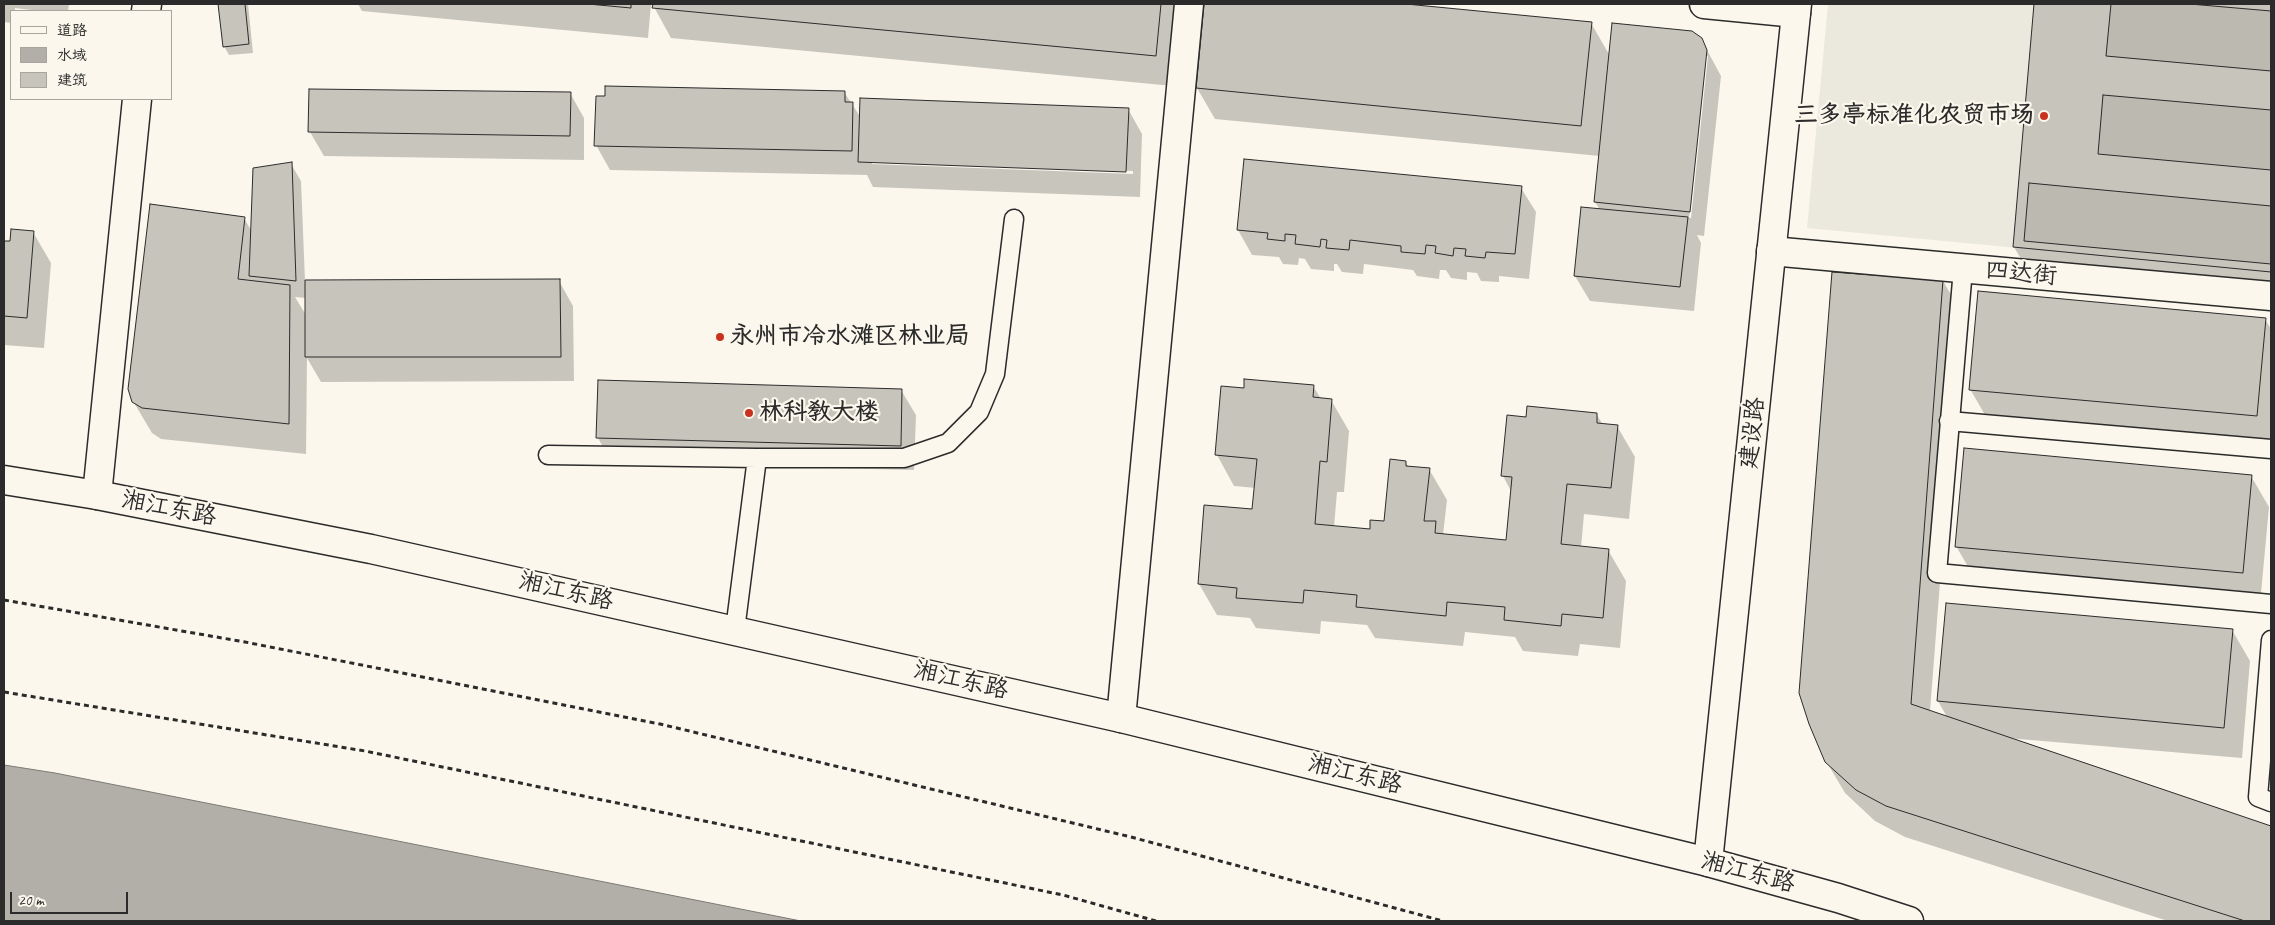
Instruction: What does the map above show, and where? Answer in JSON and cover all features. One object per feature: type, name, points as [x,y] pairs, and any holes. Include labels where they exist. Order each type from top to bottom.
[{"type":"street","points":[[1121,718],[1188,4]]},
{"type":"street","points":[[1704,4],[1796,8]]},
{"type":"street","name":"建设路","points":[[1708,862],[1796,8]]},
{"type":"street","points":[[97,495],[137,100]]},
{"type":"street","name":"四达街","points":[[1771,251],[2271,296]]},
{"type":"street","name":"湘江东路","points":[[4,480],[97,495],[371,549],[1121,718],[1708,862],[1838,898],[1909,921]]},
{"type":"lane","points":[[548,455],[904,458],[948,443],[979,412],[995,374],[1014,219]]},
{"type":"lane","points":[[1963,269],[1937,573],[2271,604]]},
{"type":"lane","points":[[1949,421],[2271,449]]},
{"type":"lane","points":[[735,630],[757,458]]},
{"type":"lane","points":[[2271,640],[2258,798],[2271,802]]},
{"type":"path","points":[[4,600],[245,642],[660,724],[1131,837],[1443,921]]},
{"type":"path","points":[[4,692],[365,751],[1063,895],[1156,921]]},
{"type":"shaded area","name":"三多亭标准化农贸市场","points":[[1828,4],[2271,4],[2271,272],[1807,228]]},
{"type":"water","points":[[4,765],[55,773],[801,921],[4,921]]},
{"type":"building","points":[[218,4],[245,4],[249,44],[223,47]]},
{"type":"building","points":[[588,4],[631,4],[631,8]]},
{"type":"building","points":[[653,4],[1161,4],[1156,56],[652,8]]},
{"type":"building","points":[[1204,4],[1406,4],[1592,22],[1581,126],[1196,88]]},
{"type":"building","points":[[2034,4],[2271,4],[2271,272],[2013,247]]},
{"type":"building","points":[[2111,4],[2190,4],[2271,11],[2271,71],[2106,56]]},
{"type":"building","points":[[1612,23],[1692,31],[1702,38],[1707,50],[1690,212],[1594,202]]},
{"type":"building","points":[[605,86],[845,91],[845,102],[853,102],[852,151],[594,146],[596,96],[605,96]]},
{"type":"building","points":[[309,89],[571,92],[570,136],[308,132]]},
{"type":"building","points":[[2103,95],[2271,110],[2271,170],[2098,154]]},
{"type":"building","points":[[860,98],[1129,108],[1126,172],[858,162]]},
{"type":"building","points":[[1244,159],[1522,186],[1515,254],[1486,252],[1485,258],[1465,256],[1466,249],[1454,248],[1453,256],[1435,253],[1436,246],[1426,245],[1425,254],[1401,252],[1401,246],[1350,240],[1349,250],[1326,248],[1327,240],[1321,239],[1320,247],[1295,244],[1296,235],[1285,234],[1285,241],[1267,239],[1268,233],[1237,230]]},
{"type":"building","points":[[292,162],[296,281],[249,276],[253,168]]},
{"type":"building","points":[[2029,183],[2271,206],[2271,264],[2024,241]]},
{"type":"building","points":[[150,204],[245,217],[238,279],[290,285],[289,424],[142,408],[132,402],[128,389]]},
{"type":"building","points":[[1581,207],[1688,217],[1680,287],[1574,276]]},
{"type":"building","points":[[11,229],[34,231],[27,318],[4,316],[4,241],[10,241]]},
{"type":"building","points":[[1832,272],[1943,280],[1911,704],[2271,826],[2271,921],[2245,921],[1886,806],[1856,790],[1825,762],[1809,724],[1799,693]]},
{"type":"building","points":[[560,279],[561,357],[305,357],[305,280]]},
{"type":"building","points":[[1978,291],[2266,318],[2257,416],[1969,390]]},
{"type":"building","points":[[1244,379],[1314,385],[1313,397],[1332,399],[1327,462],[1320,461],[1315,524],[1370,529],[1370,520],[1384,521],[1390,459],[1406,461],[1406,466],[1430,468],[1424,521],[1436,521],[1435,533],[1506,540],[1512,477],[1501,476],[1507,415],[1526,417],[1527,406],[1597,413],[1597,423],[1618,425],[1611,488],[1567,484],[1561,544],[1609,549],[1603,618],[1562,614],[1561,626],[1504,620],[1505,607],[1447,602],[1446,616],[1356,607],[1357,595],[1304,590],[1303,603],[1236,598],[1237,588],[1198,584],[1204,505],[1252,509],[1257,459],[1215,455],[1221,386],[1244,388]]},
{"type":"building","name":"林科教大楼","points":[[598,380],[902,389],[901,446],[596,438]]},
{"type":"building","points":[[1964,448],[2252,475],[2243,573],[1955,547]]},
{"type":"building","points":[[1946,603],[2233,629],[2224,728],[1937,701]]},
{"type":"place","name":"三多亭标准化农贸市场","points":[[2044,116]]},
{"type":"place","name":"永州市冷水滩区林业局","points":[[720,337]]},
{"type":"place","name":"林科教大楼","points":[[749,413]]}]
